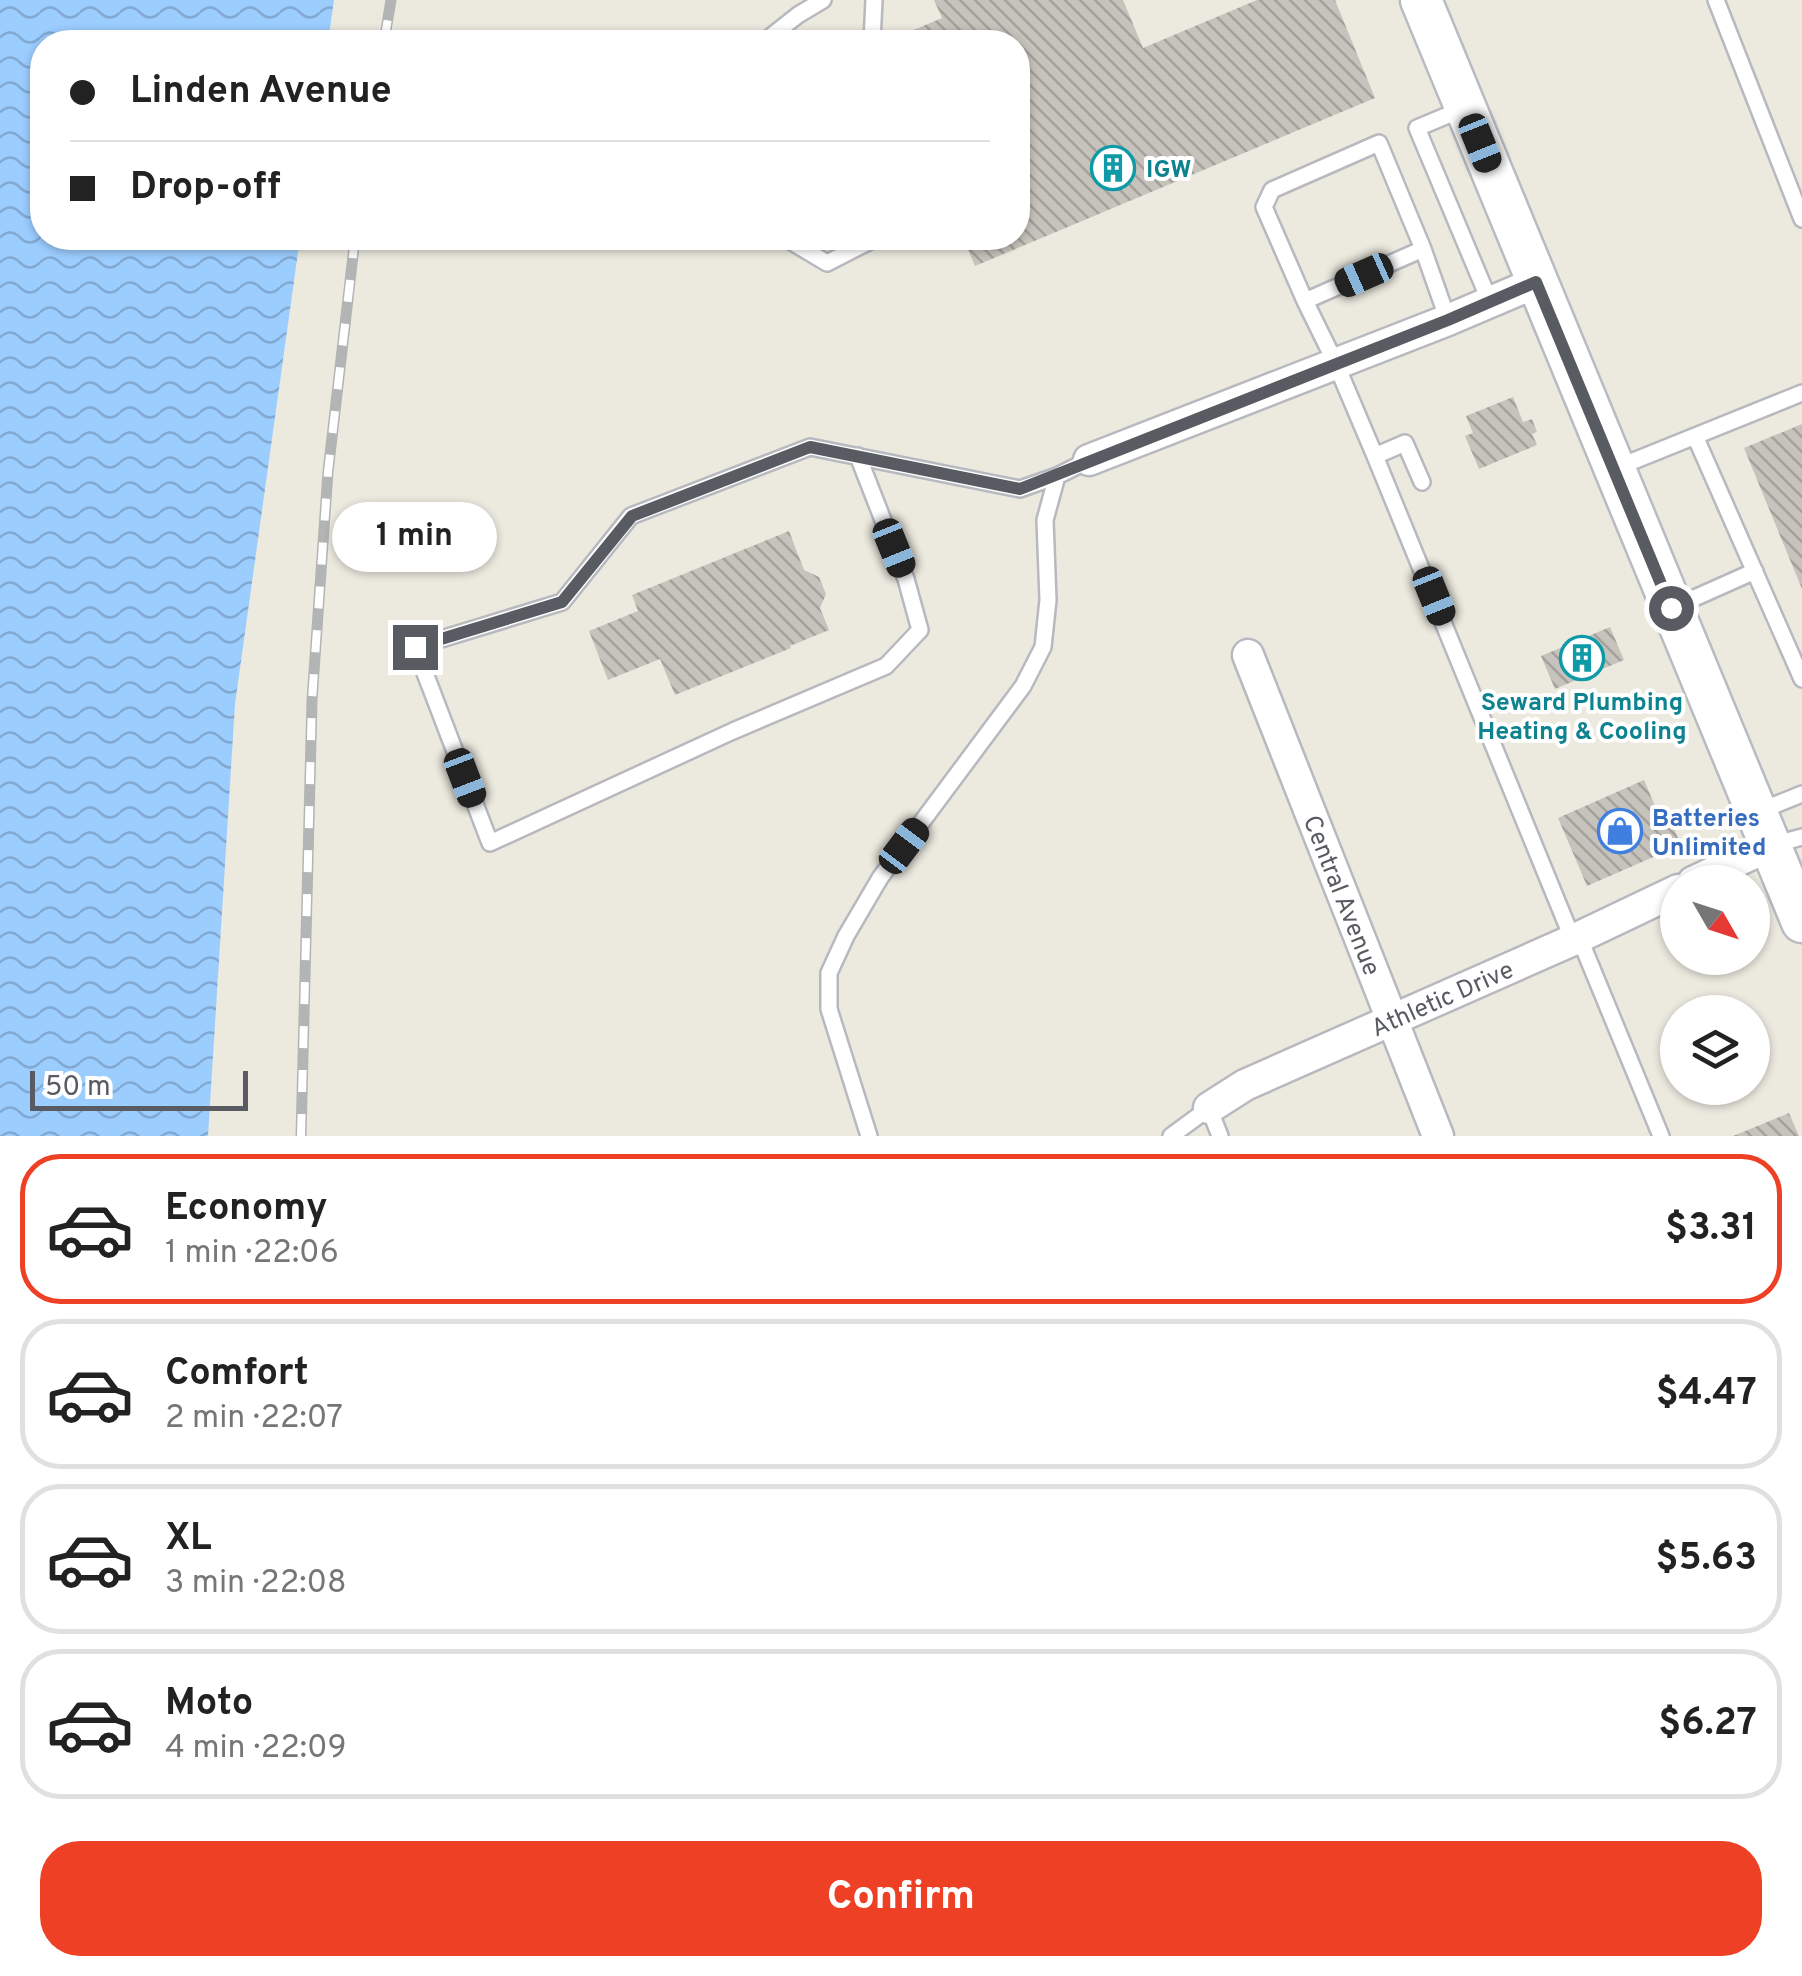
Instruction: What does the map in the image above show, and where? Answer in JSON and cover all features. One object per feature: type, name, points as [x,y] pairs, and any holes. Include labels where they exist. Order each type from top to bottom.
[{"type":"main road","points":[[1421,0],[1671,608],[1777,832],[1802,922]]},
{"type":"street","points":[[1089,460],[1536,282]]},
{"type":"street","name":"Central Avenue","points":[[1248,655],[1438,1136]]},
{"type":"street","points":[[1722,865],[1777,832]]},
{"type":"street","name":"Athletic Drive","points":[[1214,1122],[1245,1085],[1660,899]]},
{"type":"lane","points":[[779,30],[823,0]]},
{"type":"lane","points":[[873,30],[874,0]]},
{"type":"lane","points":[[1716,0],[1802,219]]},
{"type":"lane","points":[[1465,108],[1417,128],[1490,302]]},
{"type":"lane","points":[[1448,320],[1379,143],[1272,190],[1264,207],[1376,456],[1661,1136]]},
{"type":"lane","points":[[1305,300],[1423,249]]},
{"type":"lane","points":[[806,250],[827,262],[852,250]]},
{"type":"lane","points":[[1614,468],[1802,392]]},
{"type":"lane","points":[[1695,436],[1802,679]]},
{"type":"lane","points":[[1376,456],[1405,443],[1422,482]]},
{"type":"lane","points":[[858,456],[906,579],[920,630],[886,666],[733,730],[490,843],[415,647],[562,602],[632,516],[810,447],[858,456],[1020,489],[1089,460]]},
{"type":"lane","points":[[869,1136],[829,1009],[829,973],[880,878],[1023,686],[1043,647],[1048,600],[1045,520],[1056,476]]},
{"type":"lane","points":[[1671,608],[1755,571]]},
{"type":"lane","points":[[1777,832],[1802,794]]},
{"type":"lane","points":[[1171,1136],[1214,1122]]},
{"type":"water","points":[[0,0],[334,0],[330,30],[30,30],[30,250],[298,250],[235,704],[208,1136],[0,1136]]},
{"type":"building","name":"IGW","points":[[934,0],[1123,0],[1143,48],[1257,0],[1335,0],[1375,98],[1030,243],[1030,30],[914,30],[942,18]]},
{"type":"building","name":"IGW","points":[[968,250],[1013,250],[975,266]]},
{"type":"building","points":[[1513,397],[1523,422],[1532,419],[1537,445],[1479,469],[1465,436],[1473,433],[1466,416]]},
{"type":"building","points":[[1802,424],[1802,589],[1744,448]]},
{"type":"building","points":[[789,531],[804,570],[819,577],[826,594],[820,608],[829,630],[675,695],[660,659],[608,680],[589,631],[638,611],[632,595]]},
{"type":"building","name":"Seward Plumbing Heating & Cooling","points":[[1610,627],[1624,660],[1555,689],[1541,656]]},
{"type":"building","name":"Batteries Unlimited","points":[[1644,780],[1658,813],[1666,810],[1681,845],[1587,886],[1558,818]]},
{"type":"building","points":[[1789,1113],[1799,1136],[1733,1136]]},
{"type":"railway","points":[[386,30],[391,0]]},
{"type":"railway","points":[[301,1136],[312,700],[328,472],[354,250]]},
{"type":"place","name":"IGW","points":[[1113,168]]},
{"type":"place","name":"Seward Plumbing Heating & Cooling","points":[[1582,658]]},
{"type":"place","name":"Batteries Unlimited","points":[[1620,831]]},
{"type":"route","points":[[415,647],[562,602],[632,516],[810,447],[1020,489],[1536,282],[1671,608]]}]
